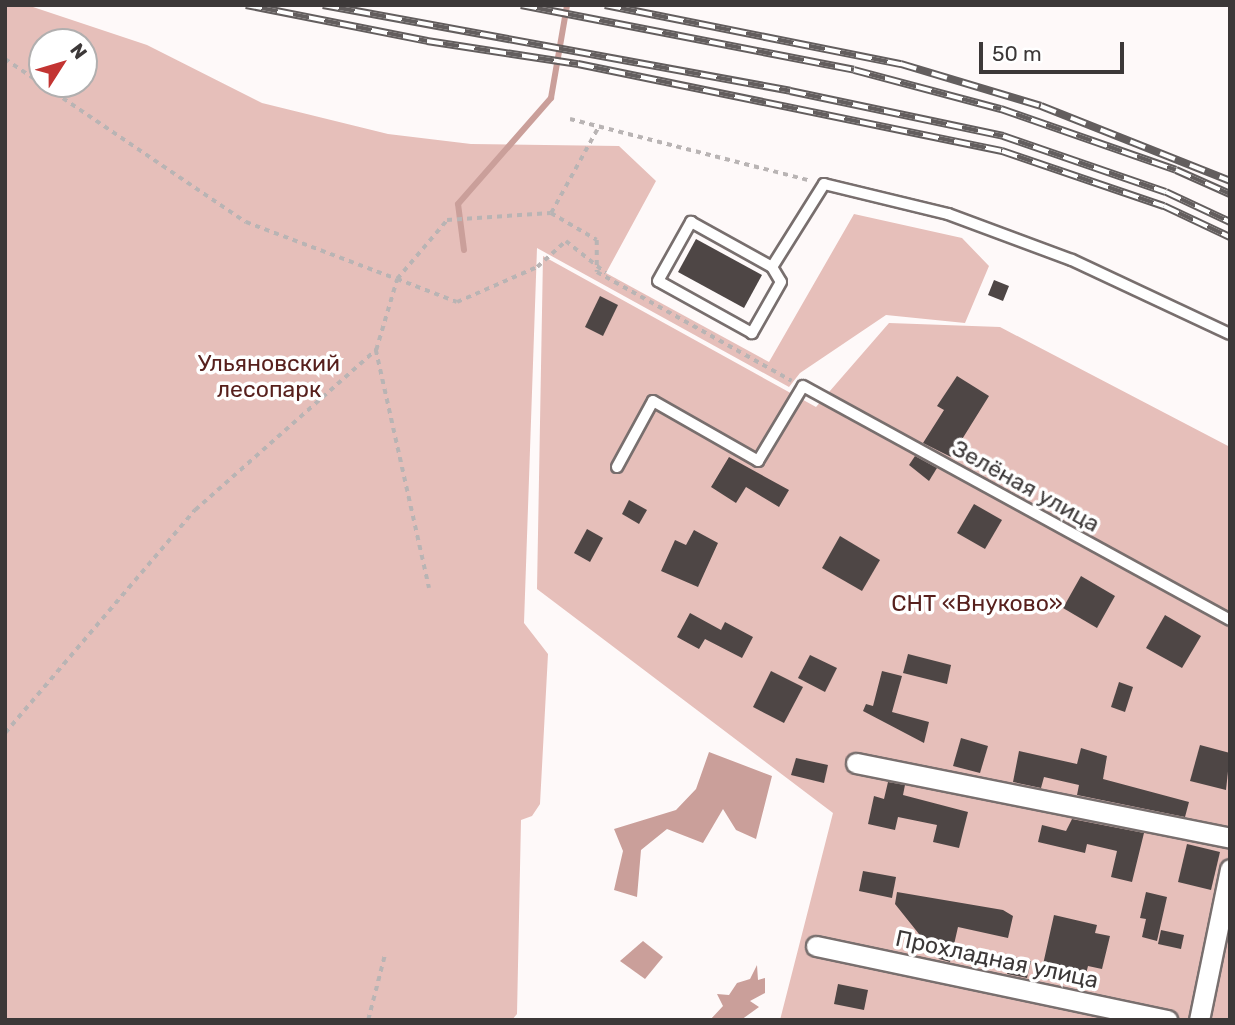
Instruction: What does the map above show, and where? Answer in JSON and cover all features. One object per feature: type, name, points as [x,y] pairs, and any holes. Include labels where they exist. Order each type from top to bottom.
[{"type":"street","points":[[856,763],[1230,838]]},
{"type":"street","points":[[1199,1020],[1230,869]]},
{"type":"street","name":"Прохладная улица","points":[[817,946],[1167,1020]]},
{"type":"lane","points":[[772,267],[824,184],[960,218],[1072,260],[1230,334]]},
{"type":"lane","points":[[691,222],[772,267],[781,282],[752,333],[658,281],[691,222]]},
{"type":"lane","points":[[617,467],[653,401],[758,461],[803,386]]},
{"type":"lane","name":"Зелёная улица","points":[[803,386],[1230,620]]},
{"type":"path","points":[[5,59],[246,222],[457,302],[537,267],[566,242],[606,273]]},
{"type":"path","points":[[570,119],[824,184]]},
{"type":"path","points":[[551,213],[599,126]]},
{"type":"path","points":[[429,588],[376,350],[397,279],[447,220],[551,213],[597,240],[597,272],[762,368],[803,386]]},
{"type":"path","points":[[5,733],[195,510],[376,350]]},
{"type":"path","points":[[368,1020],[385,954]]},
{"type":"green space","name":"Ульяновский лесопарк","points":[[5,5],[27,5],[96,28],[28,28],[28,98],[98,98],[98,29],[147,45],[262,103],[388,134],[471,144],[619,146],[656,181],[606,273],[769,362],[854,214],[962,238],[989,266],[965,323],[886,315],[800,373],[789,387],[537,248],[524,623],[548,654],[540,804],[532,816],[521,820],[517,1014],[512,1020],[5,1020]]},
{"type":"green space","name":"СНТ «Внуково»","points":[[543,256],[816,407],[889,323],[1000,327],[1230,447],[1230,1020],[780,1020],[833,813],[537,589]]},
{"type":"shaded area","points":[[709,752],[772,776],[756,839],[736,830],[723,809],[703,843],[667,829],[641,850],[637,897],[614,890],[623,851],[614,829],[676,810],[696,789]]},
{"type":"shaded area","points":[[643,941],[663,957],[645,979],[620,961]]},
{"type":"shaded area","points":[[757,965],[758,980],[765,978],[765,993],[750,1001],[759,1007],[741,1020],[710,1020],[723,1006],[717,994],[729,995],[737,983],[750,979]]},
{"type":"building","points":[[696,239],[762,275],[744,308],[678,272]]},
{"type":"building","points":[[994,280],[1009,286],[1003,301],[988,295]]},
{"type":"building","points":[[600,296],[618,305],[603,336],[585,327]]},
{"type":"building","points":[[957,376],[989,396],[951,457],[923,443],[944,410],[937,406]]},
{"type":"building","points":[[915,456],[937,468],[929,481],[909,465]]},
{"type":"building","points":[[729,457],[789,490],[779,507],[746,487],[736,503],[711,487]]},
{"type":"building","points":[[629,500],[647,510],[639,524],[622,514]]},
{"type":"building","points":[[974,504],[1002,520],[985,549],[957,533]]},
{"type":"building","points":[[587,529],[603,538],[590,562],[574,553]]},
{"type":"building","points":[[694,530],[718,543],[698,587],[661,571],[675,540],[686,545]]},
{"type":"building","points":[[840,536],[880,560],[862,591],[822,568]]},
{"type":"building","points":[[1081,576],[1115,596],[1097,628],[1063,608]]},
{"type":"building","points":[[690,613],[721,630],[725,622],[753,637],[742,658],[705,639],[699,649],[677,637]]},
{"type":"building","points":[[1165,615],[1201,636],[1182,668],[1146,648]]},
{"type":"building","points":[[908,654],[951,665],[947,684],[903,673]]},
{"type":"building","points":[[810,655],[837,668],[825,692],[798,678]]},
{"type":"building","points":[[771,671],[803,687],[784,723],[753,707]]},
{"type":"building","points":[[882,671],[902,676],[892,712],[929,722],[924,743],[863,711],[866,704],[873,706]]},
{"type":"building","points":[[1119,682],[1133,687],[1125,712],[1111,707]]},
{"type":"building","points":[[961,738],[988,746],[980,773],[953,766]]},
{"type":"building","points":[[1200,745],[1230,753],[1226,790],[1190,781]]},
{"type":"building","points":[[1081,748],[1107,756],[1103,779],[1189,802],[1185,817],[1077,795],[1079,785],[1044,777],[1041,788],[1013,782],[1019,751],[1077,764]]},
{"type":"building","points":[[796,758],[828,765],[824,783],[791,775]]},
{"type":"building","points":[[888,782],[905,785],[903,795],[968,812],[959,848],[933,842],[937,825],[898,817],[895,830],[868,824],[874,796],[884,799]]},
{"type":"building","points":[[1072,819],[1144,833],[1132,882],[1111,877],[1117,851],[1087,844],[1085,853],[1038,842],[1042,825],[1066,831]]},
{"type":"building","points":[[1187,844],[1220,852],[1211,890],[1178,882]]},
{"type":"building","points":[[863,871],[896,877],[892,898],[859,891]]},
{"type":"building","points":[[897,892],[1003,910],[1013,916],[1008,938],[958,927],[950,962],[939,959],[895,904]]},
{"type":"building","points":[[1146,892],[1167,897],[1157,941],[1142,937],[1146,919],[1140,918]]},
{"type":"building","points":[[1054,915],[1097,925],[1095,933],[1110,936],[1102,969],[1088,966],[1084,982],[1071,979],[1069,984],[1040,978]]},
{"type":"building","points":[[1161,930],[1184,935],[1181,949],[1158,944]]},
{"type":"building","points":[[1011,956],[1031,961],[1027,978],[1007,974]]},
{"type":"building","points":[[838,984],[868,990],[864,1010],[834,1004]]},
{"type":"waterway","points":[[464,250],[458,204],[551,98],[567,5]]},
{"type":"railway","points":[[246,5],[427,41],[578,64],[1002,151],[1164,206],[1230,237]]},
{"type":"railway","points":[[323,5],[790,91],[1003,136],[1166,192],[1230,222]]},
{"type":"railway","points":[[521,5],[854,70],[1001,109],[1176,170],[1230,194]]},
{"type":"railway","points":[[605,5],[901,64],[1041,106],[1230,181]]}]
